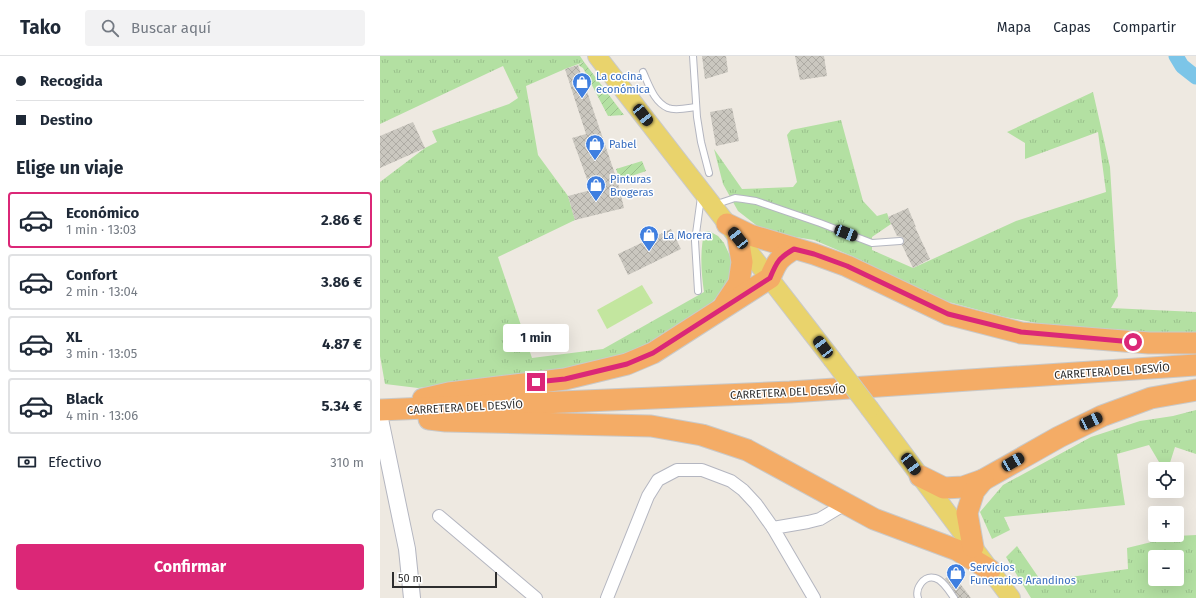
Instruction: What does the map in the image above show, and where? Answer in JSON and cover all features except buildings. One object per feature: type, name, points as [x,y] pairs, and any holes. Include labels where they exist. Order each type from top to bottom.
[{"type":"highway","points":[[721,309],[739,283],[742,262],[733,231],[814,254],[847,266],[948,314],[1021,332],[1149,343],[1196,343]]},
{"type":"highway","points":[[380,411],[449,393],[565,379],[627,364],[653,353],[770,278],[775,266],[782,257],[794,249]]},
{"type":"highway","name":"CARRETERA DEL DESVÍO","points":[[380,411],[790,392],[1196,365]]},
{"type":"highway","points":[[920,476],[944,488],[963,487],[984,480],[1059,437],[1102,416],[1151,398],[1196,390]]},
{"type":"highway","points":[[380,411],[446,422],[651,426],[702,435],[747,450],[874,519],[957,550],[990,570]]},
{"type":"highway","points":[[973,546],[967,513],[974,491],[984,480]]},
{"type":"main road","points":[[597,56],[832,359],[1011,598]]},
{"type":"main road","points":[[614,56],[614,61],[623,90]]},
{"type":"street","points":[[380,419],[407,549],[412,598]]},
{"type":"street","points":[[607,598],[648,496],[658,480],[677,470],[702,470],[731,481],[743,490],[756,504],[774,528],[814,598]]},
{"type":"street","points":[[774,528],[820,519],[845,504]]},
{"type":"street","points":[[439,516],[536,598]]},
{"type":"lane","points":[[693,56],[696,107],[701,142],[709,173]]},
{"type":"lane","points":[[643,72],[653,93],[661,103],[669,108],[696,107]]},
{"type":"lane","points":[[698,291],[695,241],[708,198],[726,200],[743,198],[756,201],[872,243],[900,241]]},
{"type":"lane","points":[[918,598],[918,588],[920,584],[930,578],[936,578],[941,582],[954,598]]},
{"type":"green space","points":[[380,56],[580,56],[584,62],[526,86],[538,155],[568,196],[575,220],[498,257],[532,358],[603,349],[704,292],[701,262],[704,232],[709,231],[718,236],[724,243],[730,256],[732,268],[729,285],[711,303],[648,345],[615,359],[555,370],[418,388],[385,384],[380,356],[380,182],[425,148],[437,142],[432,131],[509,104],[518,98],[503,66],[380,124]]},
{"type":"green space","points":[[584,62],[624,115],[608,116],[583,68],[578,65]]},
{"type":"green space","points":[[1093,92],[1110,167],[1118,296],[1111,308],[1196,312],[1196,334],[1132,334],[1052,326],[1005,317],[926,296],[854,257],[814,240],[765,232],[738,211],[723,184],[714,149],[742,189],[793,187],[797,182],[787,135],[791,130],[841,120],[863,201],[877,216],[887,213],[891,224],[872,237],[872,250],[913,268],[1016,221],[1106,192],[1098,132],[1025,159],[1025,143],[1007,132]]},
{"type":"green space","points":[[642,161],[646,171],[620,180],[616,169]]},
{"type":"green space","points":[[642,285],[653,303],[607,329],[597,310]]},
{"type":"green space","points":[[1196,410],[1196,454],[1175,447],[1170,462],[1159,462],[1149,445],[1117,454],[1125,505],[1004,517],[1010,530],[992,539],[980,512],[1003,485],[1091,437],[1140,421],[1173,416]]},
{"type":"green space","points":[[1196,535],[1196,598],[1031,598],[1006,557],[1017,546],[1041,581],[1128,569],[1127,548],[1152,542],[1184,542],[1184,536]]},
{"type":"waterway","points":[[1176,56],[1182,66],[1196,77]]},
{"type":"place","name":"La cocina económica","points":[[582,99]]},
{"type":"place","name":"Pabel","points":[[595,161]]},
{"type":"place","name":"Pinturas Brogeras","points":[[596,202]]},
{"type":"place","name":"La Morera","points":[[649,252]]},
{"type":"place","name":"Servicios Funerarios Arandinos","points":[[956,590]]},
{"type":"route","points":[[536,382],[565,379],[627,364],[653,353],[770,278],[775,266],[782,257],[794,249],[814,254],[847,266],[948,314],[1021,332],[1133,342]]}]
